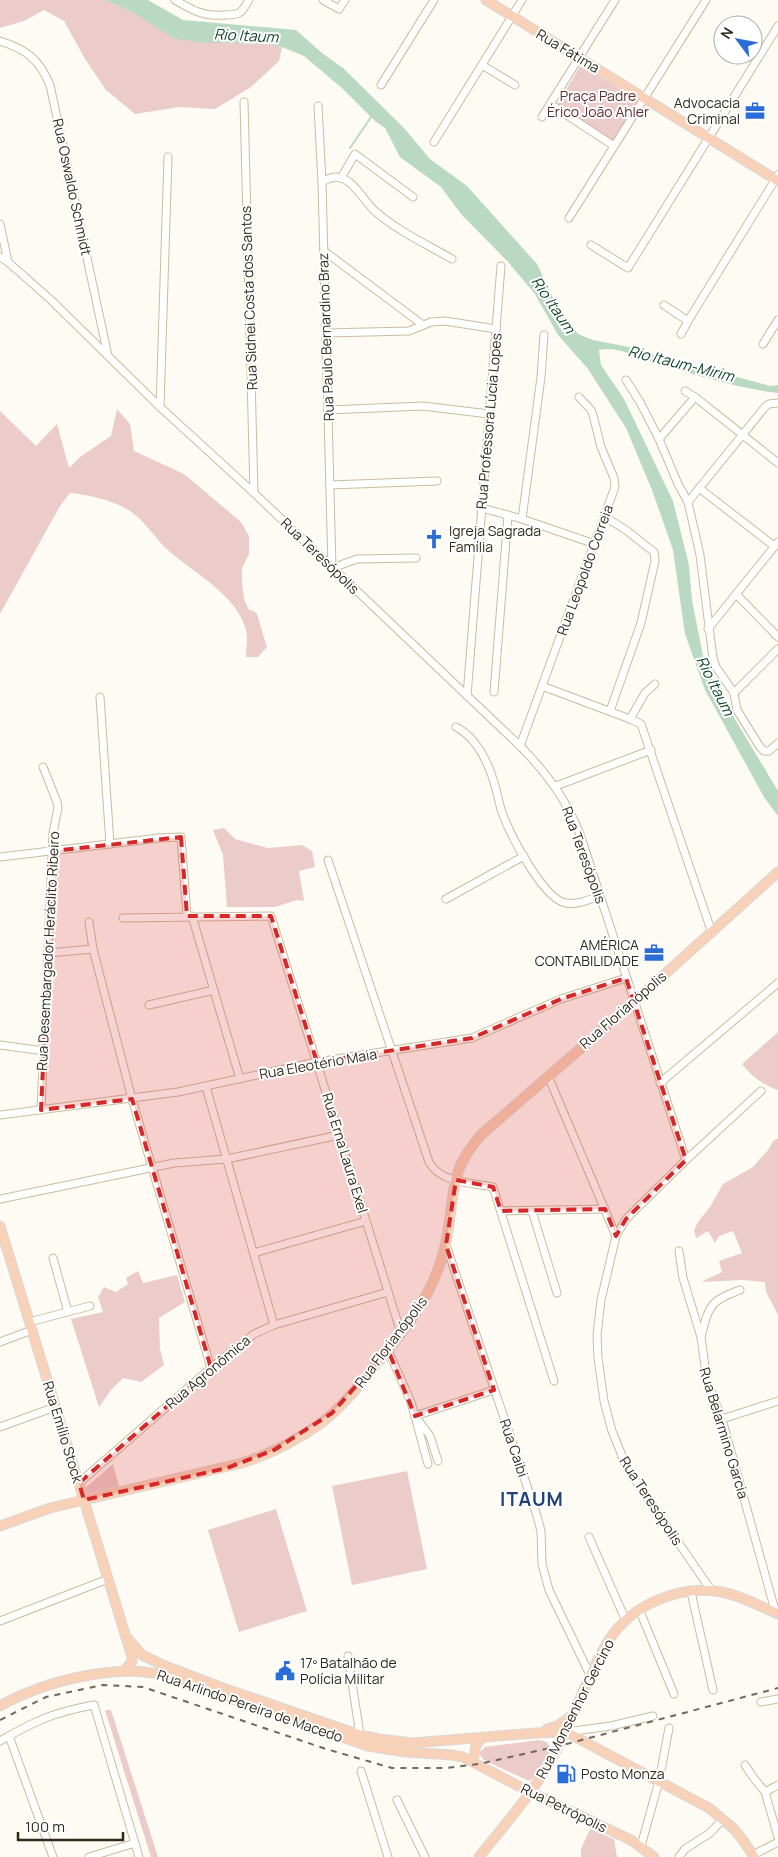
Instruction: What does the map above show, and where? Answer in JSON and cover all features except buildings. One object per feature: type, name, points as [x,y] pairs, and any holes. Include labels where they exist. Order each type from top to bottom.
[{"type":"main road","name":"Rua Fátima","points":[[486,0],[708,138],[777,178]]},
{"type":"main road","name":"Rua Florianópolis","points":[[0,1526],[33,1513],[234,1466],[274,1450],[300,1436],[332,1413],[350,1396],[388,1350],[432,1286],[446,1245],[456,1180],[462,1161],[473,1144],[482,1134],[712,933],[778,872]]},
{"type":"main road","name":"Rua Emílio Stock","points":[[0,1226],[127,1638],[132,1662],[124,1671]]},
{"type":"main road","name":"Rua Monsenhor Gercino","points":[[479,1857],[530,1792],[550,1762],[610,1639],[639,1610],[656,1600],[710,1590],[738,1596],[777,1614]]},
{"type":"main road","name":"Rua Arlindo Pereira de Macedo","points":[[127,1638],[142,1655],[164,1666],[360,1735],[413,1743],[566,1732]]},
{"type":"main road","name":"Rua Arlindo Pereira de Macedo","points":[[0,1706],[29,1692],[61,1682],[124,1671],[148,1671],[368,1746],[405,1752],[452,1754],[473,1761]]},
{"type":"main road","points":[[535,1733],[557,1726],[574,1714]]},
{"type":"main road","points":[[566,1732],[698,1802],[723,1819],[743,1840],[754,1856]]},
{"type":"main road","points":[[473,1761],[476,1745],[482,1738]]},
{"type":"main road","name":"Rua Petrópolis","points":[[473,1761],[530,1792],[640,1846],[654,1857]]},
{"type":"street","points":[[176,0],[203,15],[214,16],[237,14],[241,12],[249,0]]},
{"type":"street","points":[[323,0],[340,9],[345,0]]},
{"type":"street","points":[[381,85],[434,0]]},
{"type":"street","points":[[434,142],[522,0]]},
{"type":"street","points":[[542,117],[615,0]]},
{"type":"street","points":[[570,218],[706,0]]},
{"type":"street","points":[[591,245],[628,268],[778,26]]},
{"type":"street","name":"Rua Oswaldo Schmidt","points":[[0,42],[13,45],[35,58],[50,85],[108,357]]},
{"type":"street","points":[[482,64],[515,85]]},
{"type":"street","name":"Rua Sidnei Costa dos Santos","points":[[244,102],[254,493]]},
{"type":"street","points":[[550,104],[614,146]]},
{"type":"street","name":"Rua Paulo Bernardino Braz","points":[[318,106],[322,182],[332,568]]},
{"type":"street","points":[[340,178],[355,154],[412,197]]},
{"type":"street","points":[[160,407],[168,156]]},
{"type":"street","points":[[322,182],[329,178],[340,178],[350,184],[370,207],[390,223],[452,259]]},
{"type":"street","points":[[681,334],[777,178]]},
{"type":"street","points":[[0,224],[8,262]]},
{"type":"street","points":[[324,251],[423,325]]},
{"type":"street","name":"Rua Teresópolis","points":[[0,257],[50,300],[160,407],[254,493],[520,746],[556,786],[577,827],[686,1160],[626,1219],[616,1236],[602,1295],[597,1335],[599,1377],[615,1439],[627,1468],[710,1590]]},
{"type":"street","name":"Rua Professora Lúcia Lopes","points":[[467,696],[501,266]]},
{"type":"street","points":[[664,305],[688,321]]},
{"type":"street","points":[[763,344],[778,320]]},
{"type":"street","points":[[326,333],[409,331],[431,322],[445,321],[496,328]]},
{"type":"street","points":[[522,519],[541,377],[544,335]]},
{"type":"street","points":[[626,380],[659,439],[678,484],[688,502],[700,555],[708,629],[714,662],[734,693],[737,710],[760,748],[764,751],[769,751],[778,743]]},
{"type":"street","points":[[685,391],[778,463]]},
{"type":"street","name":"Rua Leopoldo Correia","points":[[520,746],[613,494],[614,478],[601,447],[591,410],[579,397]]},
{"type":"street","points":[[659,439],[694,397]]},
{"type":"street","points":[[688,502],[765,407],[778,402]]},
{"type":"street","points":[[328,410],[423,406],[489,414]]},
{"type":"street","points":[[330,485],[436,481]]},
{"type":"street","points":[[699,488],[776,544],[708,629]]},
{"type":"street","points":[[482,508],[508,514],[595,544]]},
{"type":"street","points":[[494,692],[508,514]]},
{"type":"street","points":[[605,517],[626,530],[654,552],[655,561],[641,623],[610,711]]},
{"type":"street","points":[[332,568],[357,559],[416,558]]},
{"type":"street","points":[[736,594],[778,637]]},
{"type":"street","points":[[734,693],[778,649]]},
{"type":"street","points":[[630,719],[645,693],[654,684]]},
{"type":"street","points":[[542,686],[638,722],[644,728],[712,933]]},
{"type":"street","points":[[100,697],[110,844]]},
{"type":"street","points":[[456,727],[470,738],[486,763],[503,816],[524,856],[543,886],[559,901],[568,904],[578,903],[599,896]]},
{"type":"street","points":[[556,786],[651,750]]},
{"type":"street","name":"Rua Desembargador Heráclito Ribeiro","points":[[41,1110],[54,826],[58,808],[58,802],[43,766]]},
{"type":"street","points":[[0,858],[159,838],[181,837],[190,916],[240,1078]]},
{"type":"street","points":[[446,899],[524,856]]},
{"type":"street","points":[[328,860],[429,1162],[442,1175],[456,1180],[493,1187],[554,1381]]},
{"type":"street","points":[[123,918],[190,916]]},
{"type":"street","name":"Rua Erna Laura Exel","points":[[190,916],[271,916],[401,1333]]},
{"type":"street","points":[[89,922],[93,949],[132,1099],[212,1368]]},
{"type":"street","points":[[48,953],[93,949]]},
{"type":"street","name":"Rua Eleotério Maia","points":[[0,1115],[132,1099],[206,1087],[317,1062],[472,1038],[561,999],[626,978]]},
{"type":"street","points":[[660,1083],[778,983]]},
{"type":"street","points":[[149,1005],[214,990]]},
{"type":"street","points":[[0,1045],[44,1051]]},
{"type":"street","points":[[548,1076],[616,1236]]},
{"type":"street","points":[[206,1087],[274,1325]]},
{"type":"street","points":[[686,1160],[761,1091]]},
{"type":"street","points":[[0,1199],[189,1161],[227,1159],[339,1134]]},
{"type":"street","points":[[501,1211],[605,1209]]},
{"type":"street","points":[[532,1211],[558,1294]]},
{"type":"street","points":[[254,1253],[366,1222]]},
{"type":"street","name":"Rua Caibi","points":[[446,1245],[541,1531],[542,1564],[549,1590],[591,1677]]},
{"type":"street","name":"Rua Belarmino Garcia","points":[[679,1251],[683,1278],[701,1337],[707,1381],[722,1419],[775,1600],[777,1614]]},
{"type":"street","points":[[53,1258],[68,1312]]},
{"type":"street","points":[[701,1337],[705,1321],[714,1303],[719,1298],[740,1290]]},
{"type":"street","name":"Rua Agronômica","points":[[79,1483],[248,1338],[274,1325],[388,1292]]},
{"type":"street","points":[[0,1342],[31,1326],[90,1306]]},
{"type":"street","points":[[388,1350],[406,1388],[428,1464]]},
{"type":"street","points":[[415,1416],[494,1390]]},
{"type":"street","points":[[722,1419],[778,1401]]},
{"type":"street","points":[[0,1428],[55,1407]]},
{"type":"street","points":[[415,1416],[430,1436],[438,1461]]},
{"type":"street","points":[[589,1537],[626,1621]]},
{"type":"street","points":[[0,1621],[108,1579]]},
{"type":"street","points":[[691,1592],[713,1690]]},
{"type":"street","points":[[639,1610],[674,1694]]},
{"type":"street","points":[[348,1656],[360,1735]]},
{"type":"street","points":[[761,1702],[778,1699]]},
{"type":"street","points":[[0,1741],[58,1712],[94,1705],[139,1857]]},
{"type":"street","points":[[566,1732],[611,1726],[653,1716]]},
{"type":"street","points":[[640,1846],[659,1781],[669,1728]]},
{"type":"street","points":[[9,1736],[53,1857]]},
{"type":"street","points":[[745,1764],[765,1792],[778,1837]]},
{"type":"street","points":[[362,1771],[388,1857]]},
{"type":"street","points":[[765,1792],[778,1784]]},
{"type":"street","points":[[397,1800],[425,1857]]},
{"type":"street","points":[[679,1857],[684,1850],[710,1833],[723,1819]]},
{"type":"street","points":[[754,1856],[778,1842]]},
{"type":"street","points":[[89,1857],[135,1843]]},
{"type":"highlighted area","points":[[181,837],[187,916],[271,916],[317,1062],[472,1038],[561,999],[626,978],[686,1160],[626,1219],[616,1236],[605,1209],[501,1211],[493,1187],[456,1180],[446,1245],[494,1390],[415,1416],[388,1350],[332,1413],[274,1450],[227,1468],[84,1500],[79,1483],[211,1368],[132,1099],[41,1110],[53,851]]},
{"type":"green space","points":[[0,0],[105,0],[134,13],[243,44],[266,44],[282,47],[279,61],[251,87],[215,109],[179,107],[135,114],[106,90],[85,59],[64,21],[44,10],[24,21],[0,28]]},
{"type":"green space","name":"Praça Padre Érico João Ahler","points":[[581,65],[640,102],[615,142],[556,106]]},
{"type":"green space","points":[[117,409],[130,424],[134,451],[184,474],[241,522],[249,536],[249,554],[242,568],[242,582],[244,599],[249,610],[257,614],[267,647],[258,657],[246,657],[246,630],[241,617],[224,595],[169,551],[143,522],[131,512],[112,502],[84,495],[70,493],[60,506],[0,614],[0,411],[36,446],[57,424],[69,468],[80,457],[111,436]]},
{"type":"green space","points":[[224,828],[235,839],[268,848],[302,845],[312,851],[315,867],[299,871],[304,901],[297,900],[275,907],[227,907],[223,855],[213,830]]},
{"type":"green space","points":[[778,1032],[778,1090],[758,1080],[742,1064]]},
{"type":"green space","points":[[778,1139],[778,1315],[766,1292],[765,1282],[743,1280],[701,1282],[722,1272],[719,1261],[742,1253],[733,1231],[719,1236],[715,1243],[708,1231],[696,1238],[694,1230],[723,1184],[753,1167],[774,1140]]},
{"type":"green space","points":[[138,1271],[143,1283],[177,1275],[185,1302],[159,1318],[160,1349],[164,1365],[141,1382],[123,1378],[111,1390],[99,1407],[71,1319],[103,1312],[98,1297],[104,1287],[116,1292],[128,1284],[126,1278]]},
{"type":"green space","points":[[113,1464],[119,1486],[87,1494],[85,1488]]},
{"type":"green space","points":[[407,1471],[427,1569],[352,1585],[332,1486]]},
{"type":"green space","points":[[276,1509],[307,1611],[239,1632],[208,1530]]},
{"type":"green space","points":[[105,1710],[111,1710],[158,1857],[151,1857]]},
{"type":"green space","points":[[539,1740],[547,1742],[551,1750],[536,1776],[529,1781],[484,1760],[480,1755],[480,1752],[485,1747]]},
{"type":"green space","points":[[590,1829],[614,1839],[617,1857],[581,1857],[581,1849]]},
{"type":"water","points":[[105,0],[148,0],[183,20],[296,30],[322,53],[343,68],[404,128],[430,159],[467,186],[537,264],[557,306],[578,334],[593,340],[634,348],[686,365],[697,366],[770,386],[778,385],[778,393],[747,388],[658,364],[614,349],[599,350],[601,365],[624,399],[673,501],[689,565],[692,600],[704,661],[715,686],[778,791],[778,816],[764,797],[705,690],[685,634],[673,550],[652,490],[626,428],[588,369],[558,335],[535,294],[508,262],[461,214],[441,187],[400,157],[385,128],[304,56],[282,47],[266,44],[196,42],[173,38],[134,13]]},
{"type":"waterway","points":[[350,148],[371,117]]},
{"type":"railway","points":[[0,1720],[46,1697],[103,1685],[143,1687],[326,1749],[392,1768],[447,1768],[479,1764],[559,1746],[778,1688]]},
{"type":"place","name":"Advocacia Criminal","points":[[755,111]]},
{"type":"place","name":"Igreja Sagrada Família","points":[[434,539]]},
{"type":"place","name":"AMÉRICA CONTABILIDADE","points":[[654,953]]},
{"type":"place","name":"17º Batalhão de Polícia Militar","points":[[285,1671]]},
{"type":"place","name":"Posto Monza","points":[[566,1774]]},
{"type":"district","name":"ITAUM","points":[[532,1499]]},
{"type":"water label","name":"Rio Itaum","points":[[246,36]]},
{"type":"water label","name":"Rio Itaum","points":[[553,305]]},
{"type":"water label","name":"Rio Itaum-Mirim","points":[[681,364]]},
{"type":"water label","name":"Rio Itaum","points":[[715,686]]}]
